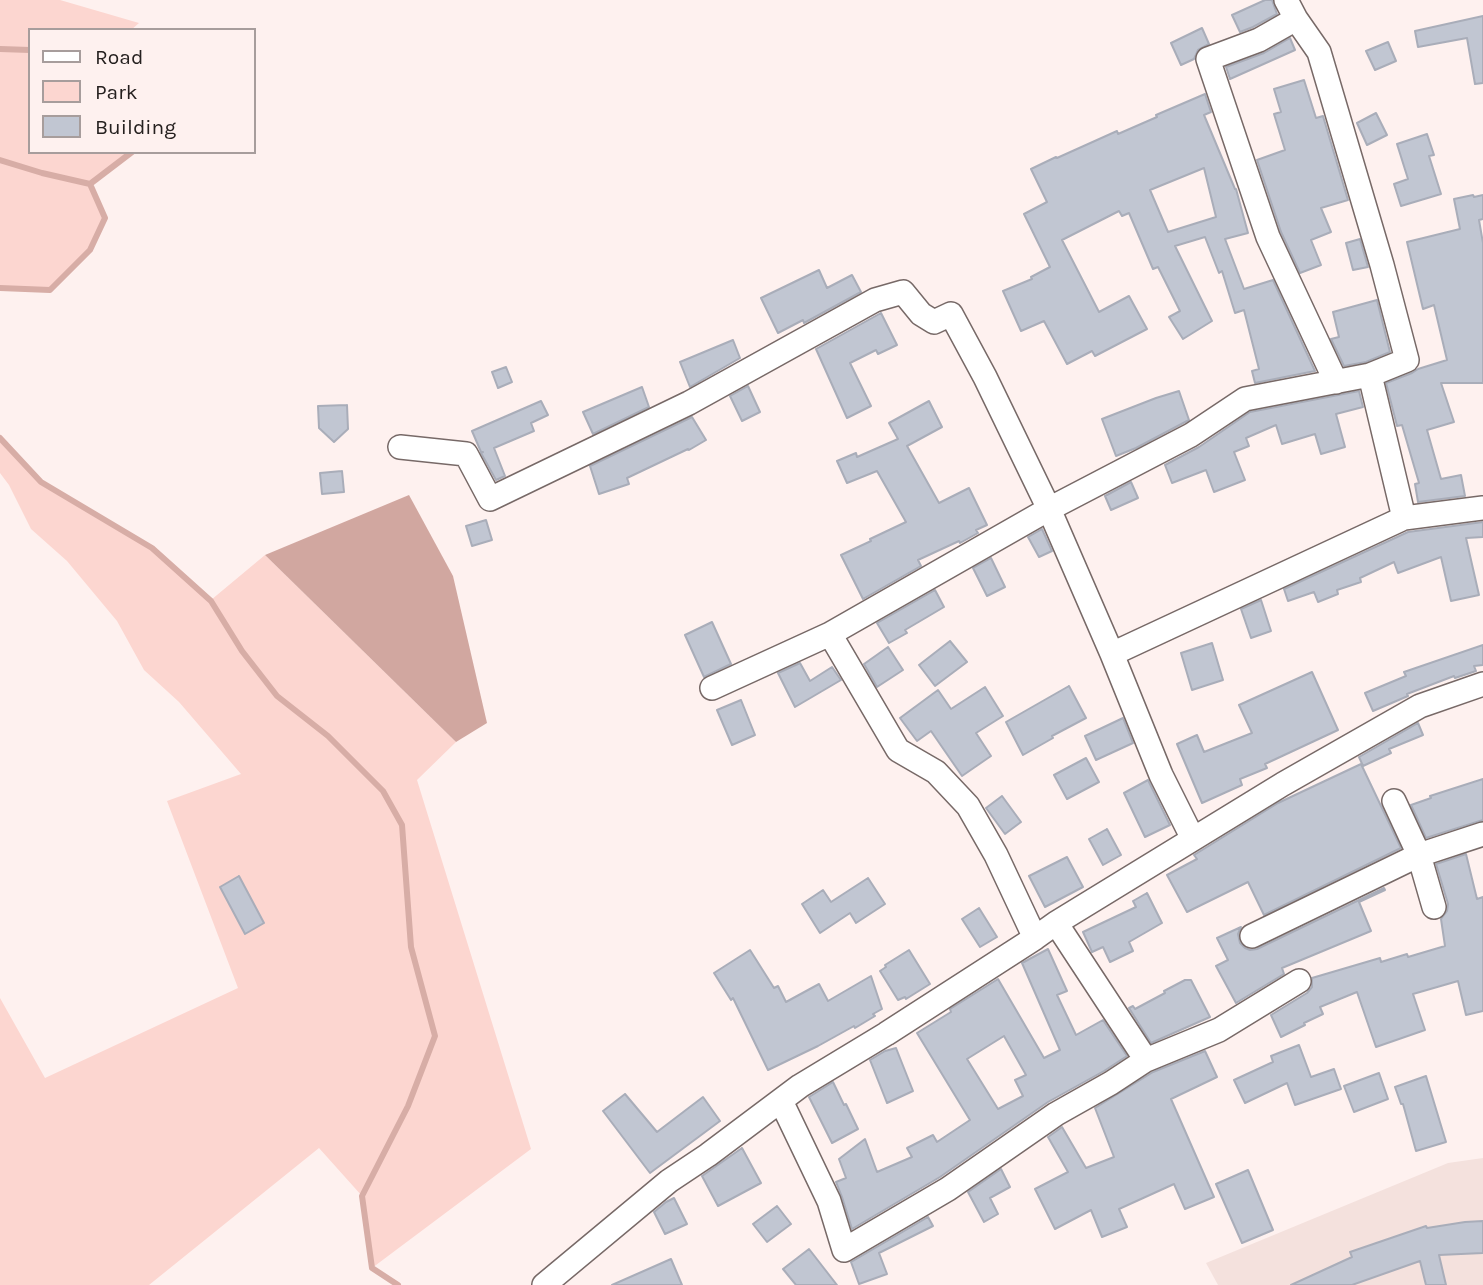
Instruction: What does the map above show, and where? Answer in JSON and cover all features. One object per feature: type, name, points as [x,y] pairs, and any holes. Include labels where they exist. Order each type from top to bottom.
[{"type":"street","points":[[712,688],[830,634],[1049,509],[1191,435],[1245,399],[1336,382],[1370,375],[1407,360],[1319,52],[1291,9],[1259,40],[1208,59],[1268,237],[1336,382]]},
{"type":"street","points":[[400,447],[466,454],[490,499],[689,403],[875,300],[902,292],[921,314],[934,322],[951,314],[1049,509],[1161,775],[1193,839]]},
{"type":"street","points":[[1370,375],[1404,519]]},
{"type":"street","points":[[1112,654],[1404,519],[1483,508]]},
{"type":"street","points":[[830,634],[898,750],[936,772],[968,806],[996,855],[1035,938]]},
{"type":"street","points":[[544,1285],[669,1181],[800,1086],[886,1034],[1056,923],[1283,784],[1420,706],[1483,684]]},
{"type":"street","points":[[1394,802],[1419,855],[1434,907]]},
{"type":"street","points":[[1252,936],[1419,855],[1483,834]]},
{"type":"street","points":[[1056,923],[1146,1059]]},
{"type":"street","points":[[781,1101],[829,1201],[844,1250],[948,1189],[1056,1114],[1111,1083],[1146,1059],[1219,1030],[1298,981]]},
{"type":"shaded area","points":[[409,495],[453,576],[487,723],[456,742],[265,555]]},
{"type":"shaded area","points":[[1483,1158],[1483,1285],[1218,1285],[1206,1263],[1448,1163]]},
{"type":"green space","points":[[0,0],[60,0],[139,23],[133,28],[28,28],[28,154],[129,154],[90,184],[105,218],[90,250],[50,290],[0,288]]},
{"type":"green space","points":[[0,438],[41,482],[152,548],[211,600],[265,555],[456,742],[417,780],[531,1149],[372,1268],[362,1196],[319,1148],[149,1285],[0,1285],[0,998],[45,1078],[238,988],[167,801],[241,774],[179,702],[144,670],[117,621],[67,561],[31,529],[0,473]]},
{"type":"building","points":[[1265,0],[1272,0],[1277,14],[1240,32],[1232,15]]},
{"type":"building","points":[[1483,16],[1483,83],[1475,84],[1467,38],[1418,47],[1415,31]]},
{"type":"building","points":[[1202,28],[1209,44],[1198,50],[1194,59],[1181,65],[1171,43]]},
{"type":"building","points":[[1290,38],[1295,50],[1230,79],[1226,67],[1264,53]]},
{"type":"building","points":[[1388,42],[1396,61],[1375,70],[1366,51]]},
{"type":"building","points":[[1304,80],[1316,118],[1323,116],[1348,200],[1321,208],[1331,232],[1311,240],[1321,265],[1300,273],[1281,232],[1257,160],[1285,150],[1274,114],[1281,112],[1274,89]]},
{"type":"building","points":[[1205,94],[1211,112],[1204,115],[1236,189],[1248,233],[1225,239],[1244,289],[1273,280],[1315,371],[1255,383],[1252,371],[1259,369],[1244,310],[1235,313],[1222,271],[1219,273],[1205,237],[1175,246],[1212,321],[1183,339],[1169,317],[1180,311],[1158,267],[1153,269],[1129,213],[1122,216],[1119,211],[1062,240],[1099,312],[1129,296],[1147,329],[1095,356],[1092,351],[1067,364],[1044,321],[1021,331],[1003,291],[1032,279],[1031,277],[1050,267],[1024,214],[1047,202],[1031,169],[1117,131],[1118,134],[1157,117],[1156,115]],"holes":[[[1204,168],[1216,217],[1168,232],[1150,190]]]},
{"type":"building","points":[[1376,113],[1387,135],[1367,145],[1357,123]]},
{"type":"building","points":[[1427,134],[1434,155],[1429,156],[1441,194],[1401,206],[1394,184],[1408,179],[1397,144]]},
{"type":"building","points":[[1483,195],[1483,219],[1479,220],[1483,243],[1483,383],[1441,383],[1454,422],[1427,430],[1441,479],[1461,475],[1465,496],[1418,502],[1415,484],[1419,483],[1402,425],[1397,426],[1386,383],[1447,360],[1434,305],[1423,309],[1407,242],[1460,229],[1454,199]]},
{"type":"building","points":[[1360,239],[1368,267],[1353,270],[1346,243]]},
{"type":"building","points":[[819,270],[827,288],[852,275],[861,292],[804,323],[803,320],[778,333],[761,298]]},
{"type":"building","points":[[1377,300],[1390,352],[1366,362],[1344,366],[1331,339],[1339,337],[1333,312]]},
{"type":"building","points":[[881,313],[897,345],[878,354],[876,350],[850,363],[871,406],[847,418],[816,349]]},
{"type":"building","points":[[733,340],[740,358],[690,387],[680,362]]},
{"type":"building","points":[[506,367],[512,382],[498,388],[492,372]]},
{"type":"building","points":[[748,386],[760,412],[742,421],[730,396]]},
{"type":"building","points":[[642,387],[649,407],[593,434],[583,412]]},
{"type":"building","points":[[1179,391],[1189,420],[1116,456],[1102,419]]},
{"type":"building","points":[[1359,391],[1363,407],[1336,414],[1345,447],[1321,454],[1315,434],[1282,444],[1276,425],[1246,438],[1249,446],[1234,452],[1245,480],[1214,492],[1206,470],[1172,483],[1165,465],[1199,447],[1250,412]]},
{"type":"building","points":[[541,401],[548,415],[531,423],[534,431],[494,448],[505,476],[496,480],[472,431]]},
{"type":"building","points":[[929,401],[942,427],[907,446],[939,503],[969,488],[987,525],[960,543],[959,541],[918,560],[921,566],[863,599],[841,555],[906,522],[877,471],[847,483],[837,461],[856,453],[857,457],[898,439],[889,423]]},
{"type":"building","points":[[347,405],[348,429],[334,442],[319,428],[318,406]]},
{"type":"building","points":[[692,417],[706,440],[627,478],[629,484],[599,494],[590,466]]},
{"type":"building","points":[[342,471],[344,492],[322,494],[320,473]]},
{"type":"building","points":[[1131,482],[1138,498],[1111,510],[1105,496]]},
{"type":"building","points":[[486,520],[492,540],[472,546],[466,526]]},
{"type":"building","points":[[1483,522],[1483,537],[1466,538],[1479,595],[1451,601],[1441,557],[1398,573],[1394,562],[1360,578],[1361,582],[1337,590],[1338,594],[1318,602],[1314,592],[1288,601],[1284,589],[1408,532]]},
{"type":"building","points":[[1042,529],[1052,551],[1039,557],[1028,537]]},
{"type":"building","points":[[991,558],[1005,587],[987,596],[973,568]]},
{"type":"building","points":[[935,590],[944,607],[905,630],[907,633],[889,643],[877,623]]},
{"type":"building","points":[[1261,600],[1271,631],[1251,638],[1241,609]]},
{"type":"building","points":[[712,622],[731,664],[704,677],[685,635]]},
{"type":"building","points":[[950,641],[967,662],[935,686],[919,665]]},
{"type":"building","points":[[1212,643],[1223,680],[1192,690],[1181,653]]},
{"type":"building","points":[[1483,645],[1483,665],[1474,666],[1476,671],[1455,678],[1454,676],[1407,694],[1408,696],[1373,711],[1365,693],[1406,676],[1404,672]]},
{"type":"building","points":[[888,647],[903,670],[877,687],[864,664]]},
{"type":"building","points":[[800,663],[810,681],[832,667],[841,680],[795,707],[778,673]]},
{"type":"building","points":[[1312,672],[1338,730],[1265,764],[1267,768],[1240,779],[1242,785],[1202,803],[1177,744],[1197,735],[1204,752],[1252,733],[1239,705]]},
{"type":"building","points":[[1069,686],[1086,718],[1023,755],[1006,722]]},
{"type":"building","points":[[985,687],[1003,716],[976,733],[991,756],[962,776],[931,731],[917,741],[900,718],[938,690],[951,709]]},
{"type":"building","points":[[741,700],[755,735],[732,745],[717,710]]},
{"type":"building","points":[[1123,718],[1133,743],[1096,760],[1085,736]]},
{"type":"building","points":[[1418,723],[1423,735],[1389,749],[1391,753],[1363,766],[1359,757]]},
{"type":"building","points":[[1086,758],[1099,782],[1067,799],[1054,775]]},
{"type":"building","points":[[1361,764],[1401,848],[1264,915],[1248,882],[1187,912],[1167,875],[1197,859],[1194,855],[1278,803]]},
{"type":"building","points":[[1483,779],[1483,820],[1426,838],[1411,805]]},
{"type":"building","points":[[1148,780],[1170,825],[1145,837],[1124,793]]},
{"type":"building","points":[[1002,796],[1021,822],[1005,834],[986,808]]},
{"type":"building","points":[[1107,829],[1121,855],[1103,865],[1089,839]]},
{"type":"building","points":[[1466,854],[1477,899],[1483,897],[1483,1011],[1466,1015],[1458,981],[1413,994],[1425,1030],[1376,1047],[1357,992],[1320,1007],[1323,1014],[1281,1037],[1271,1015],[1307,993],[1312,987],[1312,978],[1380,958],[1381,962],[1445,946],[1441,919],[1448,904],[1436,864]]},
{"type":"building","points":[[1067,857],[1083,887],[1045,907],[1029,876]]},
{"type":"building","points":[[239,876],[264,923],[245,934],[220,887]]},
{"type":"building","points":[[868,878],[885,904],[856,923],[850,913],[820,933],[802,904],[823,890],[831,902]]},
{"type":"building","points":[[1384,888],[1385,890],[1359,902],[1371,931],[1282,968],[1284,974],[1236,1003],[1216,966],[1228,960],[1217,938],[1241,927],[1238,934],[1240,943],[1250,950],[1257,949]]},
{"type":"building","points":[[1147,893],[1162,923],[1129,942],[1133,951],[1110,962],[1103,947],[1092,952],[1083,932],[1136,907],[1133,901]]},
{"type":"building","points":[[979,908],[997,937],[980,947],[962,919]]},
{"type":"building","points":[[1048,949],[1067,991],[1057,995],[1076,1035],[1103,1020],[1127,1056],[1048,1102],[940,1177],[852,1229],[836,1182],[846,1178],[839,1159],[865,1139],[877,1172],[912,1157],[907,1148],[933,1135],[937,1142],[970,1120],[917,1033],[998,979],[1044,1058],[1060,1050],[1022,963]],"holes":[[[1004,1036],[1026,1075],[1015,1080],[1023,1096],[998,1109],[967,1059]]]},
{"type":"building","points":[[750,950],[774,988],[778,986],[786,1002],[819,984],[828,1001],[871,976],[882,1009],[855,1028],[854,1026],[768,1070],[733,998],[731,1000],[714,973]]},
{"type":"building","points":[[909,950],[930,984],[906,999],[905,997],[898,1000],[880,971]]},
{"type":"building","points":[[1185,980],[1191,980],[1210,1017],[1151,1043],[1129,1008],[1133,1006],[1135,1009]]},
{"type":"building","points":[[1299,1045],[1311,1077],[1334,1069],[1341,1089],[1295,1105],[1287,1083],[1245,1103],[1234,1080],[1273,1062],[1271,1056]]},
{"type":"building","points":[[896,1048],[913,1091],[887,1103],[870,1060]]},
{"type":"building","points":[[1205,1051],[1217,1077],[1171,1099],[1214,1197],[1185,1209],[1174,1184],[1119,1209],[1127,1227],[1102,1237],[1091,1210],[1055,1229],[1035,1189],[1068,1172],[1048,1137],[1062,1127],[1086,1168],[1114,1157],[1095,1108],[1153,1072]]},
{"type":"building","points":[[1379,1073],[1388,1099],[1354,1112],[1344,1086]]},
{"type":"building","points":[[1426,1076],[1446,1142],[1416,1151],[1403,1104],[1395,1087]]},
{"type":"building","points":[[833,1082],[858,1129],[832,1143],[809,1097]]},
{"type":"building","points":[[625,1094],[657,1132],[703,1097],[720,1121],[650,1173],[603,1111]]},
{"type":"building","points":[[742,1148],[761,1183],[718,1206],[702,1176]]},
{"type":"building","points":[[1001,1169],[1010,1187],[990,1198],[998,1214],[984,1222],[968,1192]]},
{"type":"building","points":[[1248,1170],[1273,1230],[1242,1243],[1216,1184]]},
{"type":"building","points":[[674,1198],[687,1224],[665,1234],[654,1212]]},
{"type":"building","points":[[777,1206],[791,1224],[767,1242],[753,1224]]},
{"type":"building","points":[[928,1217],[933,1226],[879,1253],[887,1274],[859,1284],[851,1262]]},
{"type":"building","points":[[1483,1221],[1483,1253],[1439,1255],[1446,1285],[1426,1285],[1420,1261],[1352,1285],[1291,1285],[1352,1257],[1350,1252],[1426,1226]]},
{"type":"building","points":[[809,1249],[837,1285],[796,1285],[783,1269]]},
{"type":"building","points":[[671,1259],[682,1285],[612,1285]]},
{"type":"waterway","points":[[0,49],[28,50]]},
{"type":"waterway","points":[[90,184],[129,154]]},
{"type":"waterway","points":[[0,160],[90,184],[105,218],[90,250],[50,290],[0,288]]},
{"type":"waterway","points":[[0,438],[41,482],[152,548],[211,601],[242,651],[277,696],[328,736],[383,791],[402,825],[411,947],[435,1036],[408,1106],[362,1196],[372,1268],[398,1285]]}]
